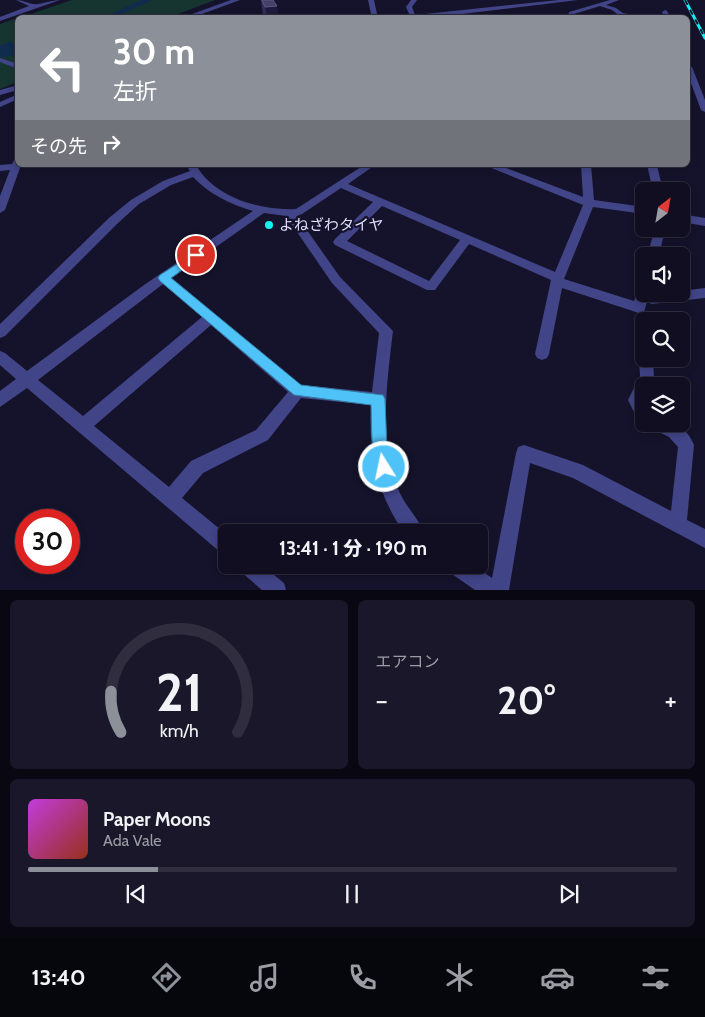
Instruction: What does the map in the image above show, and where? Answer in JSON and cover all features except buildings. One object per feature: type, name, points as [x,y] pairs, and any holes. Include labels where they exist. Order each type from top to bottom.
[{"type":"street","points":[[20,0],[34,6]]},
{"type":"street","points":[[0,18],[57,0]]},
{"type":"street","points":[[193,15],[237,0]]},
{"type":"street","points":[[371,0],[374,15]]},
{"type":"street","points":[[412,15],[409,7],[414,0]]},
{"type":"street","points":[[432,15],[575,0]]},
{"type":"street","points":[[571,15],[616,0]]},
{"type":"street","points":[[602,4],[614,9],[620,15]]},
{"type":"street","points":[[499,15],[507,7]]},
{"type":"street","points":[[0,60],[15,66]]},
{"type":"street","points":[[690,72],[705,110]]},
{"type":"street","points":[[0,94],[15,88]]},
{"type":"street","points":[[690,88],[697,90]]},
{"type":"street","points":[[0,105],[15,98]]},
{"type":"street","points":[[0,168],[15,163]]},
{"type":"street","points":[[0,210],[15,166]]},
{"type":"street","points":[[0,332],[114,220],[135,202],[192,169],[212,189],[236,202],[260,211],[290,214],[298,212],[367,167]]},
{"type":"street","points":[[494,167],[588,203],[635,210]]},
{"type":"street","points":[[542,354],[558,280],[588,203],[586,167]]},
{"type":"street","points":[[652,167],[656,182]]},
{"type":"street","points":[[342,184],[558,280],[639,308],[640,302]]},
{"type":"street","points":[[380,201],[339,242],[431,287],[467,239]]},
{"type":"street","points":[[0,400],[25,379],[260,211]]},
{"type":"street","points":[[290,214],[336,280],[386,331],[378,399],[380,450],[392,501],[409,524]]},
{"type":"street","points":[[690,220],[705,222]]},
{"type":"street","points":[[164,278],[298,391],[378,399]]},
{"type":"street","points":[[690,294],[705,292]]},
{"type":"street","points":[[83,426],[211,317]]},
{"type":"street","points":[[0,357],[218,539]]},
{"type":"street","points":[[170,499],[197,467],[262,435],[298,391]]},
{"type":"street","points":[[675,432],[686,445],[678,524]]},
{"type":"street","points":[[499,590],[524,453],[577,471],[705,539]]},
{"type":"street","points":[[258,574],[277,590]]},
{"type":"street","points":[[469,574],[493,590]]},
{"type":"green space","points":[[72,0],[215,0],[175,15],[28,15]]},
{"type":"green space","points":[[15,19],[15,83],[0,89],[0,24]]},
{"type":"water","points":[[141,0],[153,0],[119,15],[106,15]]},
{"type":"water","points":[[12,41],[12,44],[15,43],[15,54],[0,58],[0,45]]},
{"type":"railway","points":[[685,0],[705,38]]},
{"type":"place","name":"よねざわタイヤ","points":[[269,225]]},
{"type":"route","points":[[196,255],[164,278],[298,391],[378,399],[380,450],[384,467]]}]
